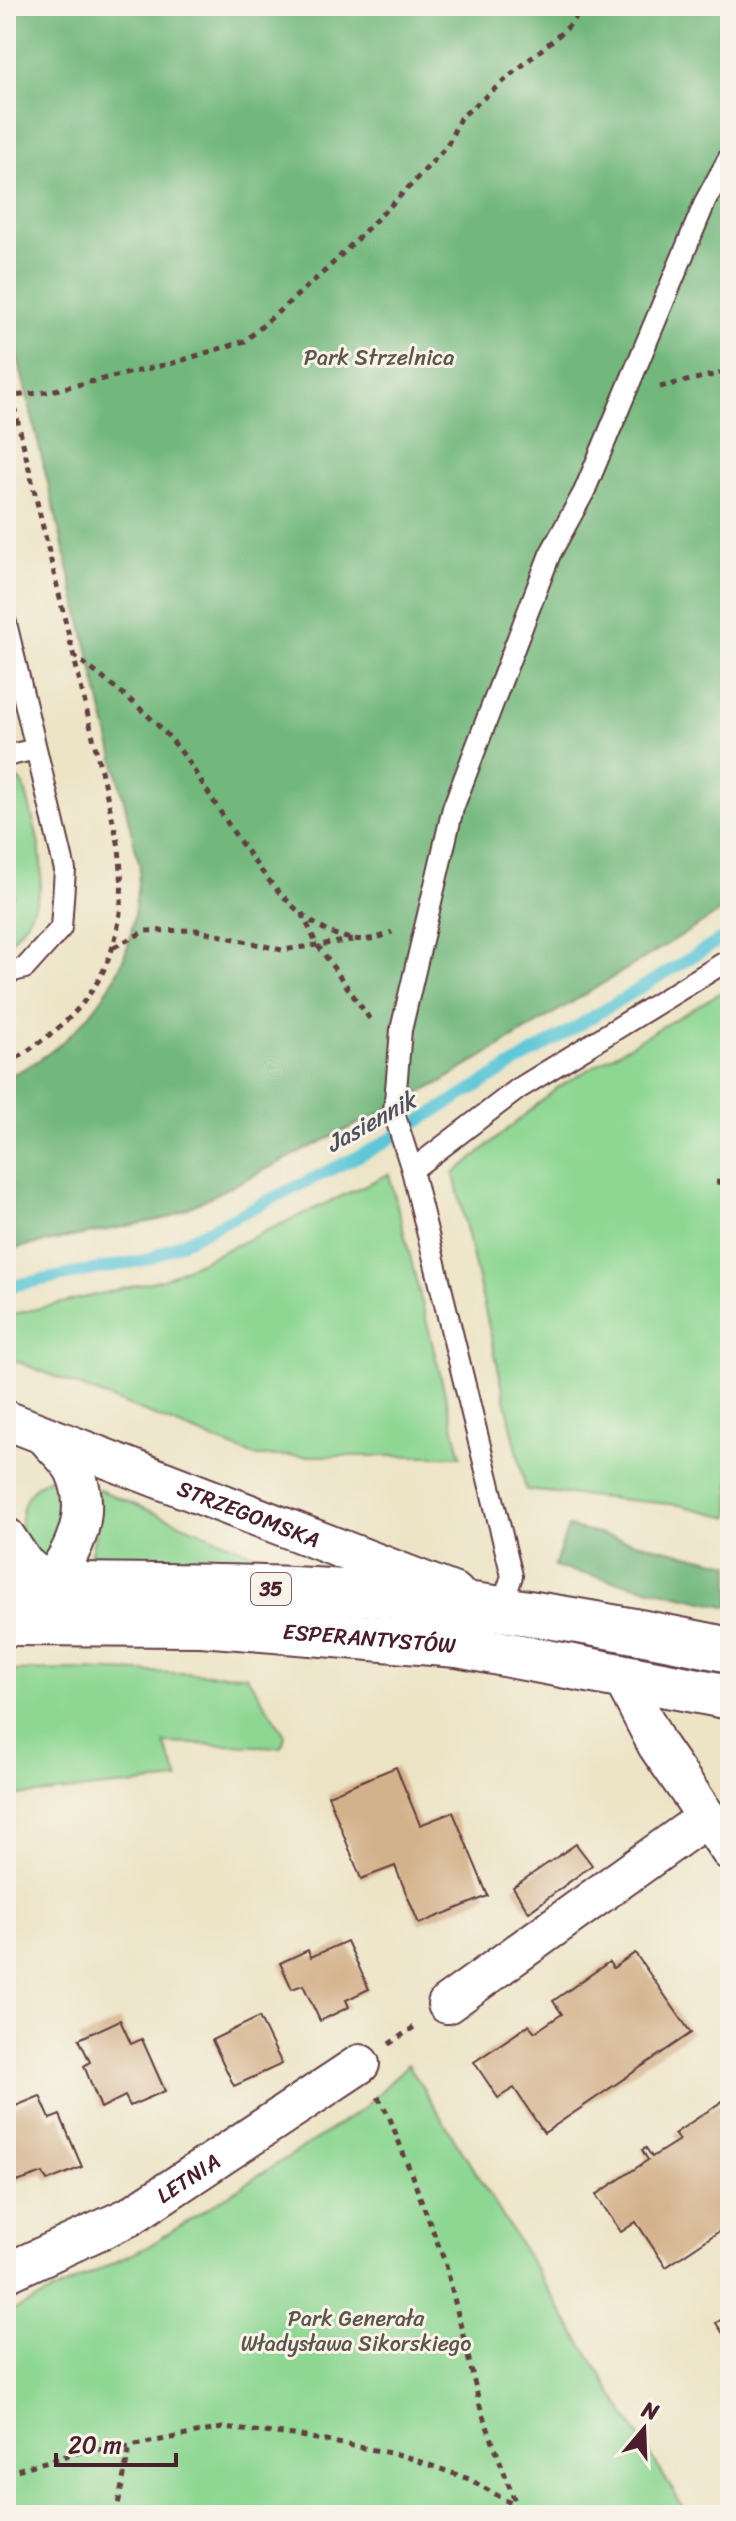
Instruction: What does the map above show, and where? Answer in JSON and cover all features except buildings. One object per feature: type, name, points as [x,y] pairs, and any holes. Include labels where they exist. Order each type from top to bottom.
[{"type":"main road","name":"ESPERANTYSTÓW","points":[[10,1610],[49,1585],[293,1589],[497,1608],[610,1625],[730,1650]]},
{"type":"main road","name":"ESPERANTYSTÓW","points":[[10,1610],[100,1624],[201,1624],[442,1643],[620,1673],[730,1697]]},
{"type":"street","name":"STRZEGOMSKA","points":[[6,1420],[497,1608]]},
{"type":"street","points":[[45,1436],[75,1471],[83,1510],[70,1556],[49,1585]]},
{"type":"street","points":[[6,1537],[24,1564],[100,1624]]},
{"type":"street","points":[[620,1673],[657,1745],[730,1851]]},
{"type":"street","points":[[447,2004],[707,1817]]},
{"type":"street","name":"LETNIA","points":[[6,2273],[129,2217],[360,2064]]},
{"type":"lane","points":[[497,1608],[512,1576],[412,1170],[394,1113],[401,1030],[431,913],[453,808],[507,663],[550,554],[584,492],[706,200],[730,156]]},
{"type":"lane","points":[[6,623],[65,870],[61,928],[25,968],[6,973]]},
{"type":"lane","points":[[6,756],[36,749]]},
{"type":"lane","points":[[412,1170],[518,1089],[730,959]]},
{"type":"path","points":[[9,396],[46,392],[173,363],[245,341],[326,270],[411,185],[447,146],[460,118],[557,37],[585,6]]},
{"type":"path","points":[[624,397],[730,371]]},
{"type":"path","points":[[6,372],[9,396],[118,842],[124,884],[120,926],[113,947],[85,1001],[55,1031],[6,1064]]},
{"type":"path","points":[[73,654],[123,695],[181,751],[253,862],[302,912],[328,933],[358,940]]},
{"type":"path","points":[[302,912],[316,943],[367,1013],[398,1073]]},
{"type":"path","points":[[113,947],[145,931],[197,930],[282,950],[386,935],[431,913]]},
{"type":"path","points":[[716,1182],[730,1183]]},
{"type":"path","points":[[360,2064],[389,2116],[446,2265],[481,2410],[510,2480],[514,2505],[520,2515]]},
{"type":"path","points":[[6,2473],[80,2452],[130,2446],[222,2428],[295,2435],[401,2455],[469,2479],[514,2505]]},
{"type":"path","points":[[116,2515],[130,2446]]},
{"type":"green space","name":"Park Strzelnica","points":[[6,6],[730,6],[730,906],[438,1084],[168,1218],[6,1250],[6,1077],[48,1054],[67,1038],[85,1020],[114,979],[131,934],[140,867],[6,308]]},
{"type":"green space","points":[[8,776],[24,785],[40,850],[41,870],[40,889],[34,907],[6,946],[6,898],[14,896],[6,863]]},
{"type":"green space","points":[[730,987],[730,1517],[679,1505],[526,1490],[454,1174],[557,1088]]},
{"type":"green space","points":[[389,1174],[461,1456],[255,1456],[6,1357],[6,1316],[163,1279]]},
{"type":"green space","points":[[57,1475],[65,1504],[62,1540],[43,1560],[21,1535],[22,1514],[32,1491]]},
{"type":"green space","points":[[97,1489],[288,1570],[88,1564],[98,1523]]},
{"type":"green space","points":[[568,1527],[730,1564],[730,1607],[554,1567]]},
{"type":"green space","points":[[6,1671],[246,1675],[285,1735],[282,1747],[164,1743],[179,1780],[6,1797]]},
{"type":"green space","name":"Park Generała Władysława Sikorskiego","points":[[408,2064],[688,2515],[6,2515],[6,2314],[147,2247],[363,2109]]},
{"type":"waterway","name":"Jasiennik","points":[[6,1287],[149,1259],[373,1149],[730,934]]}]
